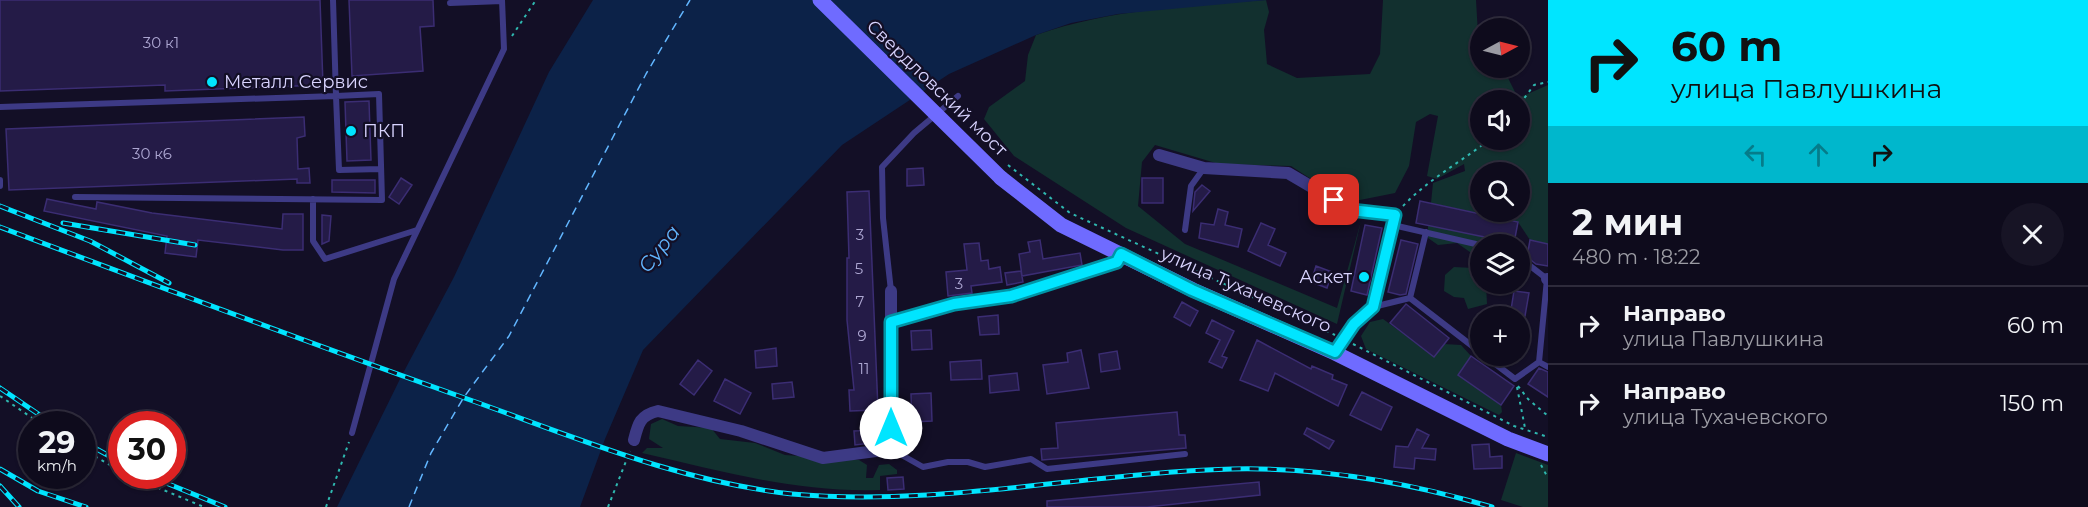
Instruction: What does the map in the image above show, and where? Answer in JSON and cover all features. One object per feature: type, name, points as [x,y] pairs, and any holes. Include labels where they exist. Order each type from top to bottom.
[{"type":"main road","name":"Свердловский мост","points":[[820,0],[1005,172]]},
{"type":"main road","name":"улица Тухачевского","points":[[1005,172],[1061,225],[1192,290],[1340,346],[1543,457]]},
{"type":"street","points":[[1159,155],[1204,168],[1288,173],[1351,210],[1394,220],[1373,307],[1354,324],[1340,346]]},
{"type":"street","points":[[891,322],[954,304],[1011,296],[1038,289],[1117,262],[1121,254]]},
{"type":"street","points":[[634,440],[638,421],[648,413],[658,411],[741,431],[823,458],[891,449],[891,291]]},
{"type":"lane","points":[[333,0],[339,170],[381,169]]},
{"type":"lane","points":[[352,433],[394,279],[504,49],[502,0],[450,3]]},
{"type":"lane","points":[[0,106],[378,94],[382,200],[75,197]]},
{"type":"lane","points":[[891,291],[883,218],[882,167],[914,133],[958,96]]},
{"type":"lane","points":[[1185,230],[1191,186],[1204,168]]},
{"type":"lane","points":[[0,180],[0,186]]},
{"type":"lane","points":[[313,199],[313,241],[325,259],[417,230]]},
{"type":"lane","points":[[1394,220],[1426,232],[1470,242]]},
{"type":"lane","points":[[1410,298],[1426,232]]},
{"type":"lane","points":[[1498,366],[1515,379],[1539,362],[1548,279],[1530,266]]},
{"type":"lane","points":[[1373,307],[1410,298]]},
{"type":"lane","points":[[1410,298],[1470,344]]},
{"type":"lane","points":[[1539,362],[1548,368]]},
{"type":"lane","points":[[891,449],[923,467],[958,462],[986,467],[1032,459],[1047,469],[1185,454]]},
{"type":"path","points":[[504,49],[536,0]]},
{"type":"path","points":[[1530,90],[1534,84],[1548,82]]},
{"type":"path","points":[[1394,220],[1424,184],[1460,163],[1476,150]]},
{"type":"path","points":[[1005,172],[1070,213],[1340,346],[1514,426],[1548,437]]},
{"type":"path","points":[[1526,428],[1516,384],[1528,399],[1548,416]]},
{"type":"path","points":[[0,396],[22,411]]},
{"type":"path","points":[[326,507],[352,433]]},
{"type":"path","points":[[608,507],[634,440]]},
{"type":"path","points":[[1543,457],[1548,478]]},
{"type":"path","points":[[161,489],[204,507]]},
{"type":"green space","points":[[1266,0],[1269,12],[1264,30],[1267,64],[1297,78],[1370,74],[1380,54],[1383,0],[1476,0],[1477,18],[1470,18],[1470,78],[1508,78],[1514,90],[1470,90],[1470,150],[1530,150],[1530,93],[1548,85],[1548,244],[1530,240],[1530,234],[1526,234],[1518,222],[1530,222],[1530,162],[1470,162],[1470,212],[1431,203],[1433,183],[1465,171],[1464,164],[1437,179],[1427,176],[1438,116],[1430,114],[1416,122],[1409,166],[1395,193],[1355,201],[1328,190],[1291,166],[1219,164],[1155,145],[1142,162],[1138,206],[1185,244],[1337,308],[1361,221],[1337,324],[1126,228],[1014,156],[984,119],[989,107],[1025,81],[1028,55],[1036,35],[1092,19],[1178,7]]},
{"type":"green space","points":[[1428,225],[1471,234],[1470,252],[1457,243],[1438,245],[1428,238]]},
{"type":"green space","points":[[1454,267],[1470,268],[1470,294],[1486,294],[1487,304],[1470,306],[1468,309],[1464,298],[1454,297],[1444,291],[1445,275]]},
{"type":"green space","points":[[1383,319],[1434,356],[1444,344],[1461,345],[1470,358],[1459,375],[1501,405],[1502,412],[1499,415],[1366,349],[1361,336],[1370,322]]},
{"type":"green space","points":[[662,419],[678,426],[711,428],[720,439],[755,443],[785,455],[859,460],[867,465],[866,478],[873,478],[879,465],[889,464],[897,470],[897,474],[880,476],[880,490],[820,488],[760,479],[642,453],[647,448],[663,448],[649,439],[651,424]]},
{"type":"green space","points":[[1516,453],[1548,465],[1548,507],[1523,507],[1501,500]]},
{"type":"water","name":"Сура","points":[[593,0],[1267,0],[1118,14],[1071,23],[1036,35],[949,74],[842,145],[643,350],[605,439],[580,507],[337,507],[401,377],[454,277],[549,72]]},
{"type":"building","points":[[0,0],[320,0],[323,85],[165,91],[165,85],[0,91]]},
{"type":"building","points":[[349,0],[433,0],[434,26],[420,27],[423,71],[352,76]]},
{"type":"building","points":[[369,101],[371,160],[347,161],[345,102]]},
{"type":"building","points":[[304,117],[305,136],[297,138],[298,169],[309,168],[310,183],[297,183],[297,179],[9,190],[6,129]]},
{"type":"building","points":[[923,168],[924,185],[907,186],[907,169]]},
{"type":"building","points":[[401,178],[412,185],[399,204],[389,197]]},
{"type":"building","points":[[1142,178],[1163,178],[1163,203],[1142,203]]},
{"type":"building","points":[[332,180],[375,180],[375,193],[332,192]]},
{"type":"building","points":[[1339,183],[1357,190],[1353,201],[1335,191]]},
{"type":"building","points":[[1202,185],[1210,191],[1193,211],[1195,192]]},
{"type":"building","points":[[869,191],[878,410],[850,411],[849,390],[854,390],[847,320],[847,258],[849,258],[847,192]]},
{"type":"building","points":[[47,199],[96,209],[97,202],[152,213],[282,229],[283,214],[303,214],[303,250],[283,250],[198,240],[196,257],[165,253],[167,236],[44,211]]},
{"type":"building","points":[[1420,201],[1470,212],[1470,222],[1518,222],[1516,234],[1470,234],[1416,223]]},
{"type":"building","points":[[1218,209],[1228,212],[1225,225],[1242,229],[1238,247],[1199,238],[1201,223],[1214,225]]},
{"type":"building","points":[[322,215],[331,216],[329,241],[322,244]]},
{"type":"building","points":[[1261,223],[1275,229],[1268,245],[1286,253],[1280,266],[1248,251]]},
{"type":"building","points":[[1365,225],[1382,228],[1367,295],[1351,291]]},
{"type":"building","points":[[1040,240],[1043,259],[1080,253],[1082,265],[1022,276],[1019,254],[1030,252],[1028,242]]},
{"type":"building","points":[[1401,240],[1418,244],[1406,294],[1400,295],[1388,292]]},
{"type":"building","points":[[1530,240],[1548,244],[1548,266],[1536,264],[1530,259]]},
{"type":"building","points":[[979,243],[981,261],[988,260],[989,269],[1000,267],[1002,282],[971,286],[972,293],[948,296],[946,272],[967,270],[964,244]]},
{"type":"building","points":[[1316,266],[1332,272],[1327,288],[1311,282]]},
{"type":"building","points":[[1021,271],[1023,282],[1007,285],[1005,273]]},
{"type":"building","points":[[1514,294],[1529,294],[1527,306],[1512,306]]},
{"type":"building","points":[[1182,302],[1198,311],[1190,326],[1174,317]]},
{"type":"building","points":[[1406,304],[1449,338],[1434,357],[1390,323]]},
{"type":"building","points":[[998,315],[999,334],[980,335],[978,317]]},
{"type":"building","points":[[1212,320],[1234,331],[1222,356],[1227,358],[1222,368],[1209,362],[1220,340],[1206,333]]},
{"type":"building","points":[[931,330],[932,349],[912,350],[911,331]]},
{"type":"building","points":[[1257,340],[1311,369],[1312,366],[1333,375],[1332,379],[1347,385],[1338,406],[1275,373],[1268,391],[1240,380]]},
{"type":"building","points":[[776,348],[777,366],[756,368],[755,351]]},
{"type":"building","points":[[1081,350],[1089,388],[1047,394],[1043,365],[1068,362],[1067,353]]},
{"type":"building","points":[[1117,351],[1120,369],[1101,372],[1099,354]]},
{"type":"building","points":[[1470,357],[1470,366],[1485,366],[1514,386],[1501,405],[1458,375]]},
{"type":"building","points":[[698,360],[712,371],[694,395],[680,384]]},
{"type":"building","points":[[981,360],[982,379],[951,380],[950,362]]},
{"type":"building","points":[[1539,368],[1548,372],[1548,397],[1528,384]]},
{"type":"building","points":[[1017,373],[1019,390],[990,393],[989,376]]},
{"type":"building","points":[[725,379],[751,393],[740,414],[714,401]]},
{"type":"building","points":[[792,382],[794,397],[773,399],[772,384]]},
{"type":"building","points":[[1362,392],[1392,407],[1381,430],[1350,415]]},
{"type":"building","points":[[931,393],[932,421],[912,422],[911,394]]},
{"type":"building","points":[[1177,412],[1179,435],[1185,435],[1186,448],[1042,460],[1041,449],[1058,448],[1056,423]]},
{"type":"building","points":[[1307,428],[1334,441],[1329,449],[1304,434]]},
{"type":"building","points":[[1417,429],[1429,435],[1422,448],[1436,449],[1435,460],[1415,458],[1414,469],[1394,467],[1396,446],[1408,447]]},
{"type":"building","points":[[878,430],[879,442],[855,445],[854,431]]},
{"type":"building","points":[[1489,444],[1490,457],[1502,456],[1502,468],[1474,469],[1472,445]]},
{"type":"building","points":[[903,477],[904,489],[888,490],[887,478]]},
{"type":"building","points":[[1259,482],[1260,495],[1147,507],[1047,507],[1047,501]]},
{"type":"ferry route","points":[[409,507],[431,453],[464,397],[509,336],[646,74],[690,0]]},
{"type":"railway","points":[[0,206],[90,241],[169,283]]},
{"type":"railway","points":[[63,223],[195,245]]},
{"type":"railway","points":[[0,227],[590,444],[710,480],[751,488],[792,494],[847,497],[902,496],[957,493],[1122,476],[1265,469],[1331,474],[1396,483],[1492,507]]},
{"type":"railway","points":[[0,388],[34,411]]},
{"type":"railway","points":[[96,449],[108,455]]},
{"type":"railway","points":[[0,469],[38,491],[86,507]]},
{"type":"railway","points":[[0,486],[19,507]]},
{"type":"railway","points":[[181,489],[225,507]]},
{"type":"place","name":"Металл Сервис","points":[[212,82]]},
{"type":"place","name":"ПКП","points":[[351,131]]},
{"type":"place","name":"Аскет","points":[[1364,277]]},
{"type":"route","points":[[891,428],[891,322],[954,304],[1011,296],[1038,289],[1117,262],[1121,254],[1192,290],[1335,352],[1354,324],[1373,307],[1395,215],[1351,210],[1334,200]]}]
